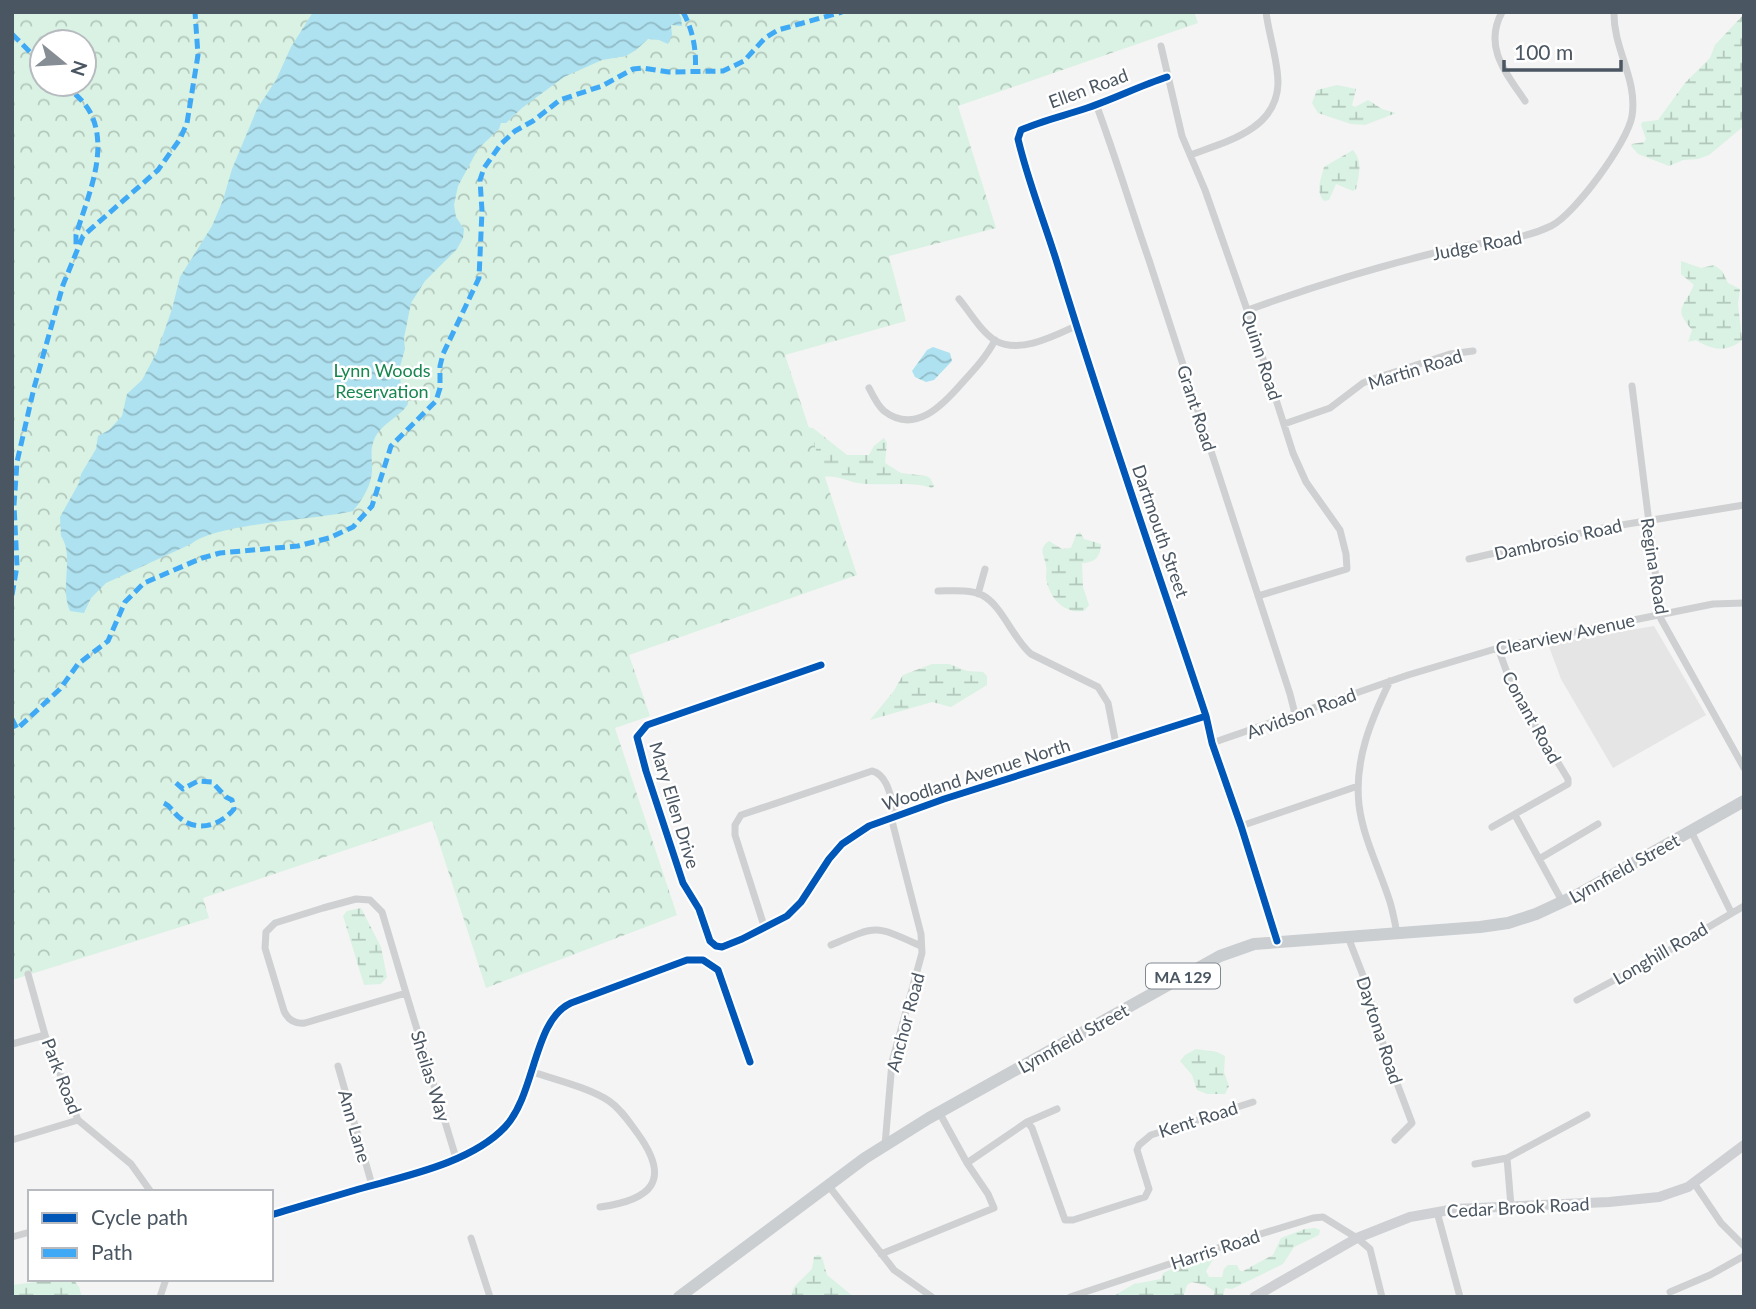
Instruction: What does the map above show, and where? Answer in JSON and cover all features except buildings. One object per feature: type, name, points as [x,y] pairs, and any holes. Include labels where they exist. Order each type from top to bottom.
[{"type":"main road","name":"Lynnfield Street","points":[[679,1297],[885,1145],[939,1112],[1220,956],[1254,944],[1277,941],[1507,923],[1536,914],[1562,901],[1744,802]]},
{"type":"street","points":[[1190,155],[1240,137],[1254,128],[1271,106],[1278,84],[1266,12]]},
{"type":"street","points":[[1502,12],[1495,30],[1496,53],[1501,66],[1525,101]]},
{"type":"street","name":"Judge Road","points":[[1248,310],[1303,290],[1412,258],[1522,237],[1552,226],[1565,217],[1614,155],[1630,127],[1632,87],[1615,32],[1614,12]]},
{"type":"street","name":"Quinn Road","points":[[1161,46],[1182,136],[1205,190],[1248,310],[1284,424],[1306,482],[1340,530],[1346,554],[1347,569],[1258,596]]},
{"type":"street","name":"Ellen Road","points":[[1021,130],[1167,77]]},
{"type":"street","name":"Grant Road","points":[[1096,104],[1117,158],[1295,714]]},
{"type":"street","name":"Dartmouth Street","points":[[1021,130],[1018,139],[1022,158],[1206,716],[1212,743],[1277,941]]},
{"type":"street","points":[[959,299],[995,340],[1012,346],[1052,337],[1076,326]]},
{"type":"street","points":[[869,388],[881,408],[889,414],[910,419],[926,415],[946,402],[995,340]]},
{"type":"street","name":"Martin Road","points":[[1284,424],[1330,408],[1363,383],[1373,379],[1450,354],[1473,351]]},
{"type":"street","name":"Regina Road","points":[[1632,386],[1661,615],[1694,681],[1744,768]]},
{"type":"street","name":"Dambrosio Road","points":[[1469,559],[1603,528],[1744,505]]},
{"type":"street","points":[[978,594],[985,569]]},
{"type":"street","points":[[938,591],[978,594],[992,603],[1022,646],[1031,654],[1098,687],[1108,703],[1116,744]]},
{"type":"street","name":"Clearview Avenue","points":[[1390,681],[1497,648],[1588,627],[1713,604],[1744,603]]},
{"type":"street","name":"Conant Road","points":[[1497,648],[1513,689],[1568,779],[1568,784],[1515,815]]},
{"type":"street","name":"Mary Ellen Drive","points":[[716,946],[710,941],[704,919],[680,874],[637,741],[638,734],[647,725],[821,665]]},
{"type":"street","points":[[1390,681],[1372,719],[1361,757],[1358,786],[1359,807],[1391,904],[1397,933]]},
{"type":"street","name":"Arvidson Road","points":[[1212,743],[1390,681]]},
{"type":"street","name":"Woodland Avenue North","points":[[716,946],[722,947],[765,929],[787,916],[801,902],[829,859],[842,844],[860,831],[894,816],[1206,716]]},
{"type":"street","name":"Anchor Road","points":[[765,929],[735,835],[735,824],[741,815],[872,771],[879,773],[884,778],[894,816],[921,946],[920,962],[892,1062],[885,1145]]},
{"type":"street","points":[[1241,826],[1358,786]]},
{"type":"street","points":[[1492,827],[1515,815],[1562,901]]},
{"type":"street","points":[[1539,859],[1598,824]]},
{"type":"street","points":[[1691,831],[1731,912]]},
{"type":"street","name":"Sheilas Way","points":[[406,993],[304,1023],[295,1022],[284,1011],[265,948],[266,932],[275,923],[356,899],[370,900],[382,912],[456,1158]]},
{"type":"street","name":"Longhill Road","points":[[1577,1000],[1664,954],[1744,906]]},
{"type":"street","points":[[831,945],[876,928],[921,946]]},
{"type":"street","name":"Daytona Road","points":[[1348,937],[1364,978],[1386,1054],[1412,1123],[1395,1140]]},
{"type":"street","points":[[273,1214],[456,1158],[483,1146],[504,1129],[519,1106],[550,1021],[565,1006],[687,960],[698,959],[710,963],[723,981],[750,1062]]},
{"type":"street","name":"Park Road","points":[[28,974],[45,1035],[78,1120],[131,1164],[150,1190]]},
{"type":"street","points":[[12,1044],[45,1035]]},
{"type":"street","name":"Ann Lane","points":[[338,1066],[372,1185]]},
{"type":"street","points":[[533,1072],[601,1096],[613,1103],[652,1155],[654,1173],[642,1195],[629,1202],[600,1207]]},
{"type":"street","name":"Kent Road","points":[[1027,1122],[1032,1128],[1065,1220],[1073,1220],[1146,1197],[1149,1189],[1137,1150],[1151,1135],[1253,1102]]},
{"type":"street","points":[[967,1163],[1027,1122],[1057,1110]]},
{"type":"street","points":[[881,1254],[994,1208],[939,1112]]},
{"type":"street","points":[[1475,1164],[1507,1158],[1587,1115]]},
{"type":"street","points":[[12,1140],[78,1120]]},
{"type":"street","name":"Cedar Brook Road","points":[[1254,1297],[1357,1238],[1410,1217],[1455,1209],[1659,1197],[1694,1182],[1744,1145]]},
{"type":"street","points":[[1507,1158],[1511,1206]]},
{"type":"street","points":[[1694,1182],[1721,1223],[1744,1246]]},
{"type":"street","points":[[828,1185],[894,1270],[932,1297]]},
{"type":"street","points":[[1437,1212],[1460,1297]]},
{"type":"street","name":"Harris Road","points":[[1070,1297],[1312,1218],[1328,1219],[1357,1238]]},
{"type":"street","points":[[471,1238],[490,1297]]},
{"type":"street","points":[[1357,1238],[1370,1249],[1382,1297]]},
{"type":"street","points":[[1670,1292],[1710,1275],[1744,1256]]},
{"type":"shaded area","points":[[1654,626],[1706,715],[1613,768],[1561,679],[1548,644]]},
{"type":"green space","name":"Lynn Woods Reservation","points":[[12,12],[1194,12],[1198,23],[958,106],[996,228],[889,256],[906,321],[785,355],[857,575],[629,655],[650,716],[615,728],[677,915],[486,988],[432,821],[203,898],[209,918],[12,980]]},
{"type":"green space","points":[[1744,14],[1744,126],[1709,155],[1698,159],[1683,160],[1669,166],[1638,154],[1631,146],[1646,139],[1642,122],[1658,120],[1685,83],[1710,58],[1715,45]]},
{"type":"green space","points":[[1337,85],[1356,89],[1352,105],[1355,107],[1368,100],[1382,109],[1396,113],[1365,125],[1351,124],[1318,113],[1312,103],[1317,90]]},
{"type":"green space","points":[[1353,150],[1359,164],[1356,189],[1353,191],[1336,184],[1329,200],[1324,201],[1319,189],[1324,167]]},
{"type":"green space","points":[[1681,261],[1701,268],[1714,265],[1722,271],[1728,283],[1740,289],[1738,304],[1742,340],[1731,347],[1719,349],[1696,340],[1688,342],[1692,330],[1681,312],[1694,285],[1681,274]]},
{"type":"green space","points":[[803,427],[813,428],[847,455],[869,455],[874,446],[884,438],[887,443],[885,463],[901,473],[926,476],[934,486],[867,484],[824,477]]},
{"type":"green space","points":[[1080,532],[1084,539],[1101,544],[1096,558],[1082,563],[1083,587],[1089,605],[1084,611],[1076,611],[1058,603],[1050,592],[1043,547],[1049,541],[1062,549],[1071,548]]},
{"type":"green space","points":[[932,664],[949,664],[967,671],[983,672],[987,676],[987,685],[951,707],[932,702],[870,720],[903,675]]},
{"type":"green space","points":[[361,908],[381,947],[387,977],[381,984],[364,985],[343,916],[347,911]]},
{"type":"green space","points":[[1196,1049],[1225,1056],[1224,1072],[1229,1086],[1225,1094],[1207,1094],[1197,1090],[1192,1075],[1180,1061]]},
{"type":"green space","points":[[1315,1228],[1320,1230],[1319,1235],[1294,1247],[1283,1264],[1232,1289],[1225,1288],[1223,1297],[1214,1297],[1214,1291],[1205,1285],[1192,1282],[1187,1285],[1183,1297],[1112,1297],[1134,1284],[1161,1279],[1163,1273],[1211,1255],[1214,1258],[1206,1271],[1209,1277],[1222,1277],[1228,1265],[1237,1265],[1240,1271],[1243,1271],[1273,1255],[1281,1238]]},
{"type":"green space","points":[[814,1257],[822,1257],[827,1275],[854,1297],[791,1297],[794,1287],[812,1269]]},
{"type":"green space","points":[[74,1281],[82,1297],[12,1297],[12,1285]]},
{"type":"water","points":[[313,12],[678,12],[682,26],[671,25],[672,35],[668,44],[648,39],[626,56],[602,60],[564,77],[506,123],[501,123],[499,129],[478,149],[458,186],[454,205],[456,217],[464,229],[463,238],[457,249],[425,281],[411,303],[404,338],[405,349],[399,370],[408,404],[377,434],[372,447],[371,480],[353,511],[243,527],[203,537],[106,583],[91,598],[84,613],[70,611],[66,592],[67,553],[61,536],[60,517],[96,449],[98,436],[109,430],[122,416],[127,394],[142,380],[157,352],[180,277],[212,226],[257,109]]},
{"type":"water","points":[[933,347],[950,353],[952,361],[934,380],[926,382],[915,377],[912,371],[927,350]]},
{"type":"marked path","points":[[12,595],[17,566],[14,505],[17,462],[34,388],[63,285],[83,236],[158,170],[180,139],[187,123],[198,55],[195,12]]},
{"type":"marked path","points":[[683,12],[694,41],[695,72]]},
{"type":"marked path","points":[[12,719],[17,729],[60,689],[78,664],[108,641],[125,602],[144,583],[220,553],[298,546],[329,538],[353,527],[372,506],[391,446],[436,401],[443,354],[479,278],[482,211],[480,180],[484,168],[501,144],[515,131],[560,100],[602,86],[633,69],[669,72],[723,71],[744,61],[765,38],[778,30],[842,12]]},
{"type":"marked path","points":[[12,34],[28,50]]},
{"type":"marked path","points":[[76,245],[76,235],[95,174],[98,142],[90,112],[79,98]]},
{"type":"marked path","points":[[164,803],[187,823],[202,826],[216,823],[234,809],[232,800],[212,782],[198,781],[183,789],[175,782]]},
{"type":"cycle path","points":[[1167,77],[1021,130],[1018,139],[1093,379],[1206,716],[1212,743],[1277,941]]},
{"type":"cycle path","points":[[821,665],[647,725],[637,737],[683,883],[699,909],[710,941],[716,946],[722,947],[742,939],[787,916],[801,902],[842,844],[869,826],[944,799],[1206,716]]},
{"type":"cycle path","points":[[273,1214],[436,1167],[474,1150],[505,1127],[515,1113],[542,1041],[559,1012],[571,1003],[687,960],[703,960],[718,970],[750,1062]]}]
